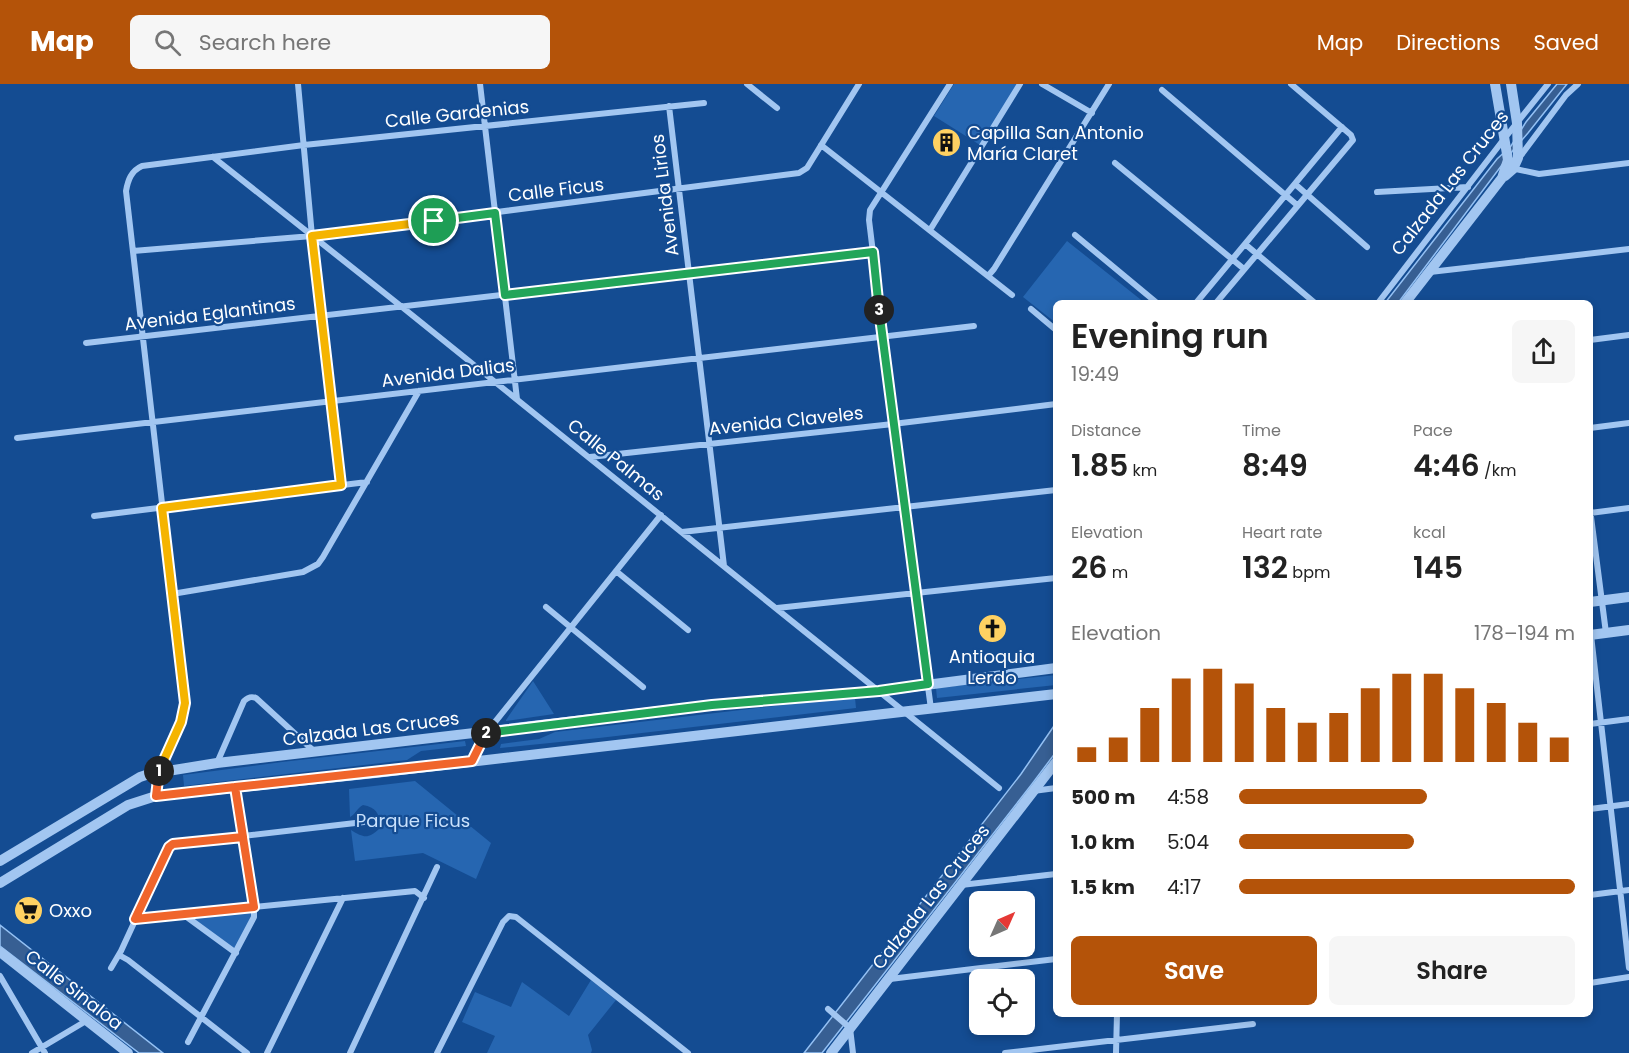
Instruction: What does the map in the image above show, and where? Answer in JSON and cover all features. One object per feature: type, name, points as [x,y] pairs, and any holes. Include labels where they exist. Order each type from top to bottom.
[{"type":"street","points":[[298,84],[312,236],[341,485]]},
{"type":"street","points":[[480,84],[517,400]]},
{"type":"street","points":[[747,84],[777,108]]},
{"type":"street","points":[[859,84],[821,145],[1012,295]]},
{"type":"street","points":[[932,710],[893,424],[869,220],[870,210],[950,84]]},
{"type":"street","points":[[930,230],[1020,84]]},
{"type":"street","points":[[1042,84],[1092,113]]},
{"type":"street","points":[[988,276],[1110,84]]},
{"type":"street","points":[[1218,300],[1353,137],[1290,84]]},
{"type":"street","points":[[1495,84],[1504,143],[1512,161],[1539,174],[1629,163]]},
{"type":"street","points":[[1511,84],[1517,126],[1512,161]]},
{"type":"street","name":"Calzada Las Cruces","points":[[1380,300],[1548,84]]},
{"type":"street","points":[[1512,161],[1576,85]]},
{"type":"street","points":[[1162,90],[1297,206]]},
{"type":"street","name":"Calle Gardenias","points":[[132,251],[126,191],[130,175],[142,166],[304,145],[704,103]]},
{"type":"street","name":"Avenida Lirios","points":[[669,106],[724,566]]},
{"type":"street","points":[[1198,300],[1342,127]]},
{"type":"street","name":"Calle Ficus","points":[[132,251],[312,236],[799,173],[804,171],[821,145]]},
{"type":"street","name":"Calle Palmas","points":[[213,157],[662,515],[999,788]]},
{"type":"street","name":"Calzada Las Cruces","points":[[1408,300],[1502,178],[1512,161]]},
{"type":"street","points":[[1114,163],[1244,269]]},
{"type":"street","points":[[1295,184],[1367,247]]},
{"type":"street","points":[[1377,192],[1468,187]]},
{"type":"street","points":[[1076,235],[1153,300]]},
{"type":"street","points":[[1245,244],[1311,300]]},
{"type":"street","points":[[1430,272],[1629,249]]},
{"type":"street","points":[[132,251],[185,703],[181,722],[158,772],[156,796]]},
{"type":"street","name":"Avenida Eglantinas","points":[[86,343],[873,252]]},
{"type":"street","points":[[1031,309],[1053,327]]},
{"type":"street","name":"Avenida Dalias","points":[[17,438],[974,326]]},
{"type":"street","points":[[1593,340],[1629,335]]},
{"type":"street","points":[[172,594],[303,572],[318,564],[419,391]]},
{"type":"street","name":"Avenida Claveles","points":[[590,458],[1053,404]]},
{"type":"street","points":[[1593,428],[1629,423]]},
{"type":"street","points":[[94,516],[367,482]]},
{"type":"street","points":[[682,532],[1053,490]]},
{"type":"street","points":[[1593,511],[1629,508]]},
{"type":"street","points":[[472,761],[487,732],[662,515]]},
{"type":"street","points":[[1593,533],[1606,633]]},
{"type":"street","points":[[616,572],[688,630]]},
{"type":"street","points":[[777,608],[1053,578]]},
{"type":"street","points":[[1593,602],[1629,597]]},
{"type":"street","points":[[546,607],[643,687]]},
{"type":"street","points":[[1593,635],[1629,630]]},
{"type":"street","points":[[1593,652],[1629,968]]},
{"type":"street","name":"Calzada Las Cruces","points":[[0,861],[122,787],[140,777],[158,772],[217,763],[712,705],[879,691],[1053,668]]},
{"type":"street","points":[[0,883],[128,805],[156,796],[904,711],[932,710],[1053,694]]},
{"type":"street","points":[[217,763],[244,701],[252,697],[316,752]]},
{"type":"street","points":[[1593,723],[1629,719]]},
{"type":"street","name":"Calzada Las Cruces","points":[[831,1053],[848,1027],[888,979],[1053,766]]},
{"type":"street","points":[[188,1042],[254,917],[235,787]]},
{"type":"street","points":[[1034,791],[1053,788]]},
{"type":"street","points":[[1593,809],[1629,804]]},
{"type":"street","points":[[111,968],[169,847],[173,844],[364,822]]},
{"type":"street","points":[[350,1053],[437,867]]},
{"type":"street","points":[[961,885],[1053,874]]},
{"type":"street","points":[[1593,895],[1629,890]]},
{"type":"street","points":[[135,919],[415,891],[424,898]]},
{"type":"street","points":[[267,1053],[343,898]]},
{"type":"street","points":[[184,914],[236,953]]},
{"type":"street","points":[[436,1053],[503,922],[509,916],[516,917],[688,1053]]},
{"type":"street","name":"Calle Sinaloa","points":[[0,952],[128,1053]]},
{"type":"street","points":[[118,955],[128,960],[247,1053]]},
{"type":"street","points":[[888,979],[1053,959]]},
{"type":"street","points":[[0,976],[44,1050]]},
{"type":"street","points":[[1593,982],[1629,977]]},
{"type":"street","points":[[828,1009],[848,1027],[853,1053]]},
{"type":"street","points":[[1116,1053],[1117,1017]]},
{"type":"street","points":[[32,1053],[44,1050],[86,1021]]},
{"type":"street","points":[[1005,1053],[1253,1024]]},
{"type":"green space","points":[[954,84],[1018,84],[980,145],[934,116]]},
{"type":"green space","points":[[1067,241],[1141,300],[1053,300],[1053,321],[1023,297]]},
{"type":"green space","points":[[1053,675],[1053,685],[937,698],[936,688]]},
{"type":"green space","points":[[533,681],[554,714],[506,721],[506,720]]},
{"type":"green space","points":[[855,698],[856,708],[500,748],[501,744],[539,739],[555,732]]},
{"type":"green space","points":[[465,741],[466,746],[421,751],[407,760],[184,786],[183,775]]},
{"type":"green space","name":"Parque Ficus","points":[[415,781],[491,843],[476,879],[423,853],[355,861],[351,830],[363,836],[369,836],[379,829],[379,820],[375,810],[363,805],[350,817],[349,789]]},
{"type":"green space","points":[[254,908],[252,923],[236,951],[186,915]]},
{"type":"green space","points":[[591,980],[616,1000],[588,1035],[591,1053],[487,1053],[495,1036],[462,1022],[475,992],[511,1007],[522,982],[569,1016]]},
{"type":"shaded area","points":[[1557,84],[1567,84],[1514,149],[1400,300],[1387,300],[1497,159],[1511,146],[1526,122]]},
{"type":"shaded area","points":[[1053,727],[1053,756],[1032,784],[822,1053],[804,1053],[1021,774]]},
{"type":"shaded area","points":[[0,925],[163,1053],[139,1053],[0,946]]},
{"type":"place","name":"Capilla San Antonio María Claret","points":[[946,143]]},
{"type":"place","name":"Antioquia Lerdo","points":[[992,628]]},
{"type":"place","name":"Oxxo","points":[[28,911]]},
{"type":"route","points":[[434,221],[312,236],[341,485],[162,508],[185,703],[181,722],[158,772],[156,796],[235,787],[243,837],[173,844],[169,847],[135,919],[254,907],[235,787],[472,761],[487,732],[712,705],[879,691],[928,684],[882,337],[873,252],[505,295],[495,213],[434,221]]}]
